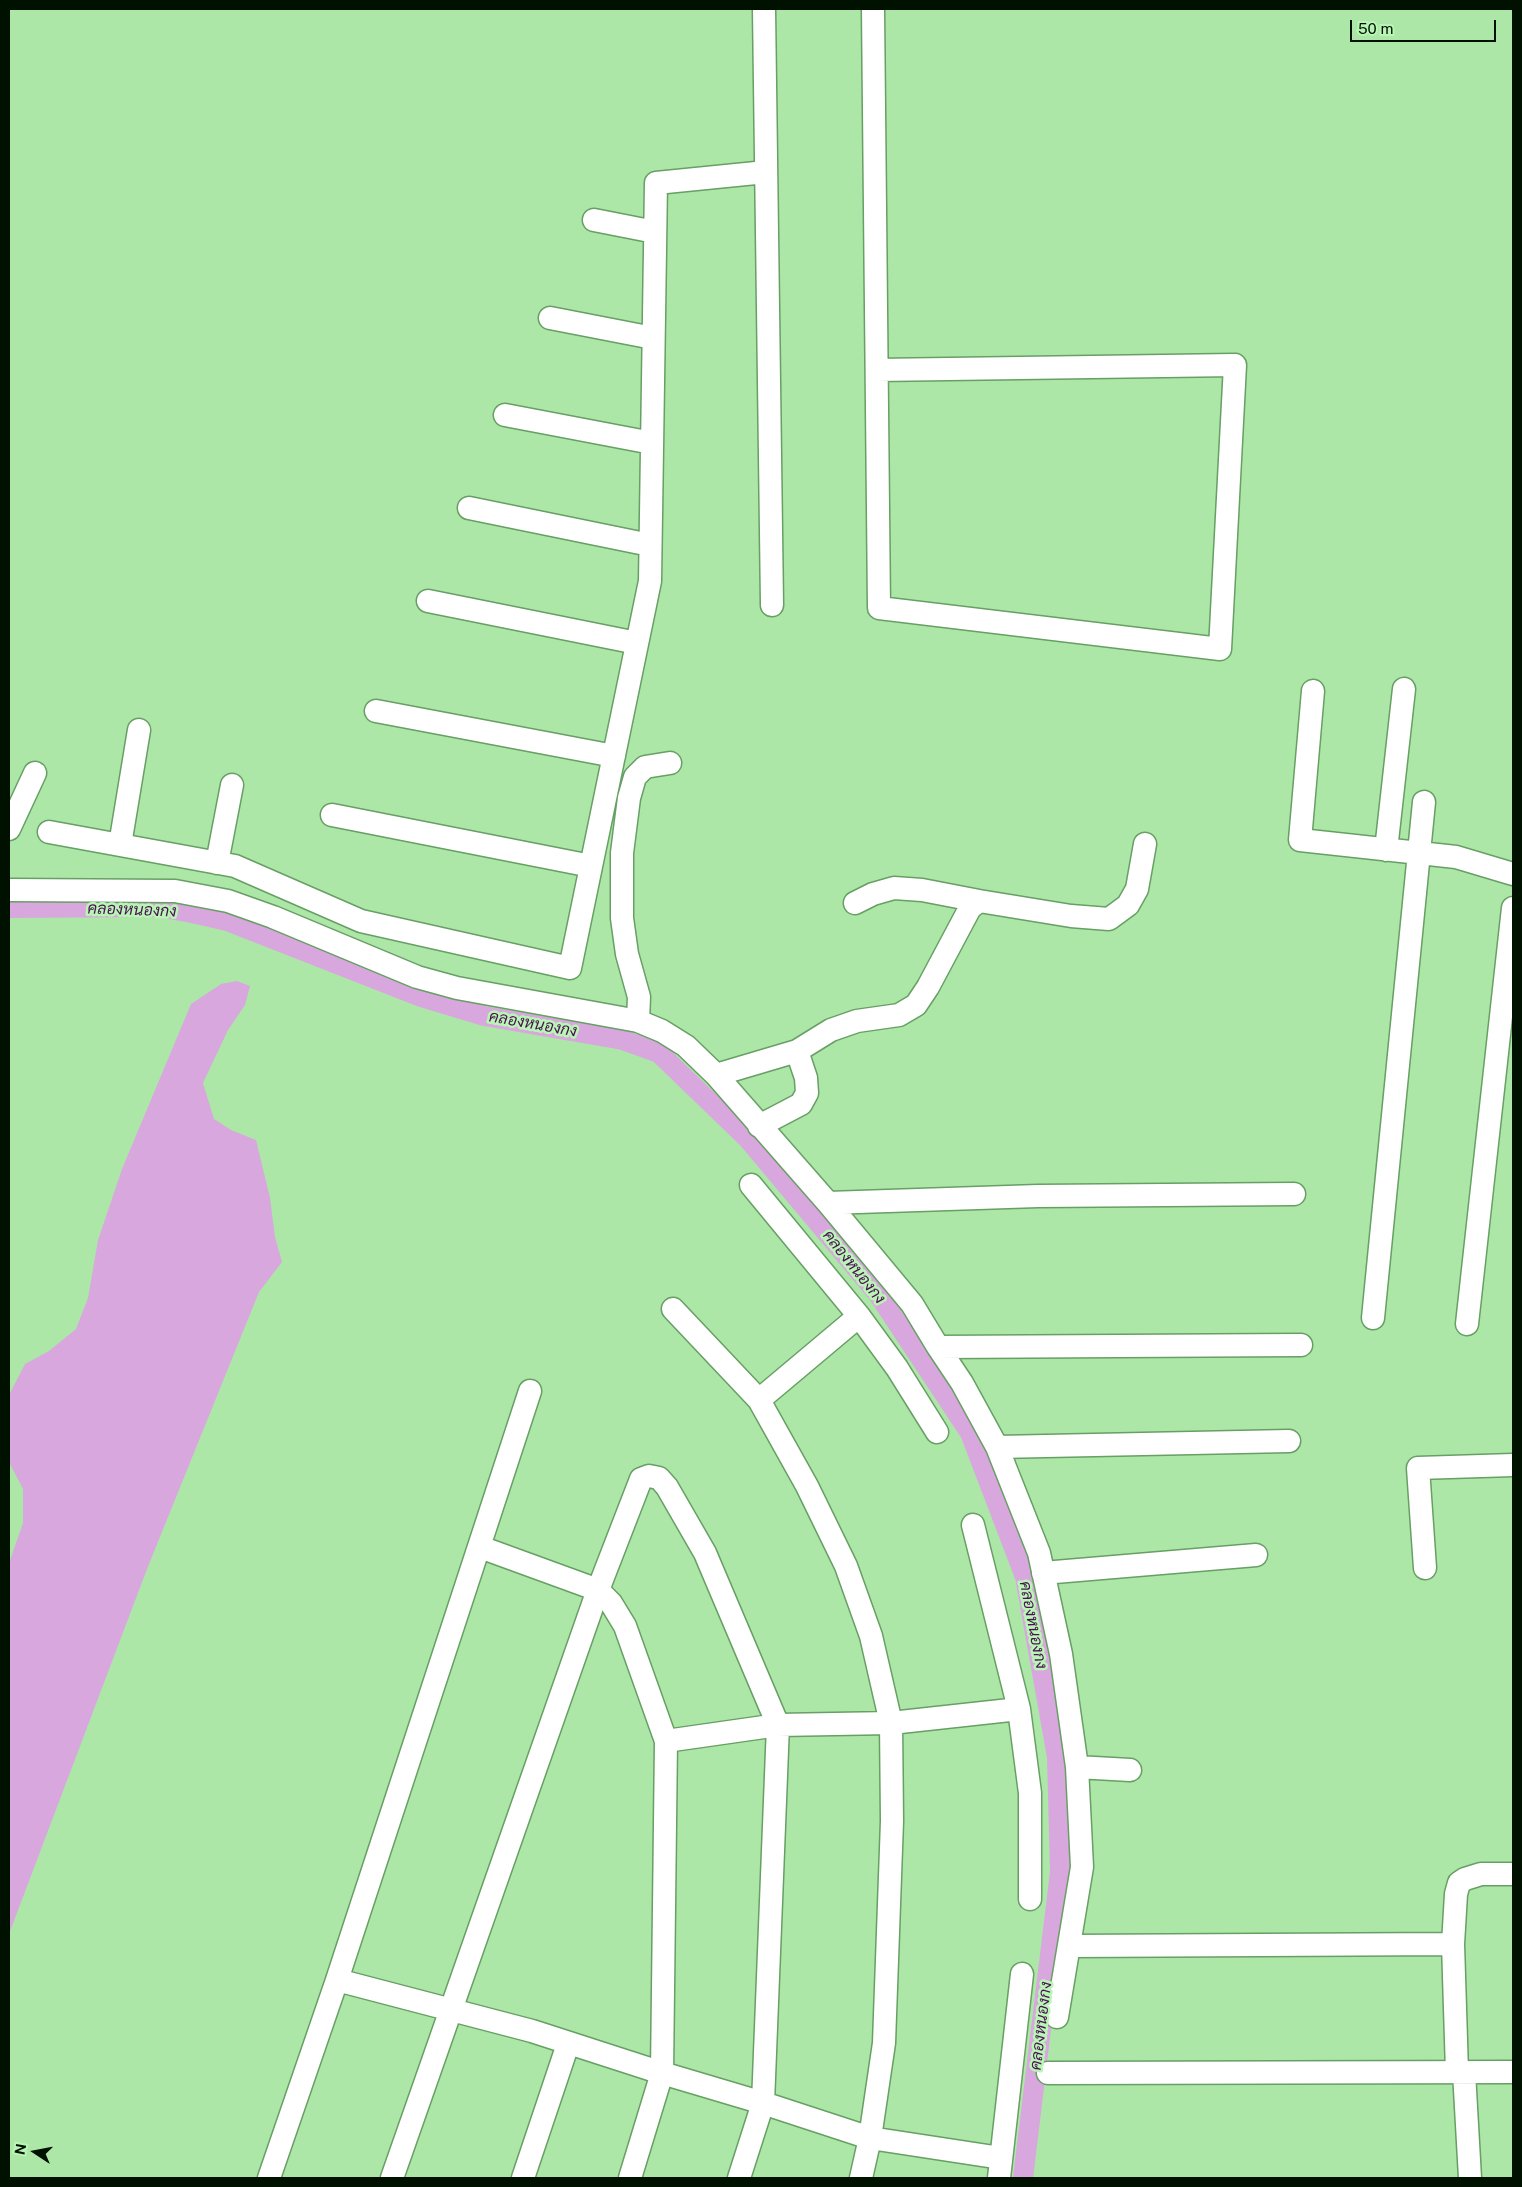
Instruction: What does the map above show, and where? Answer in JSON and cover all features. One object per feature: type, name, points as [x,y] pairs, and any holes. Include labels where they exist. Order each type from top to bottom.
[{"type":"street","points":[[764,9],[772,605]]},
{"type":"street","points":[[873,9],[876,370],[879,608],[1220,649],[1235,365],[876,370]]},
{"type":"street","points":[[49,832],[235,866],[361,921],[570,968],[650,581],[656,184],[766,172]]},
{"type":"street","points":[[594,220],[655,232]]},
{"type":"street","points":[[550,318],[653,338]]},
{"type":"street","points":[[505,414],[652,443]]},
{"type":"street","points":[[469,508],[650,545]]},
{"type":"street","points":[[428,601],[637,644]]},
{"type":"street","points":[[1386,850],[1404,689]]},
{"type":"street","points":[[1313,690],[1300,840],[1456,857],[1513,874]]},
{"type":"street","points":[[376,710],[614,756]]},
{"type":"street","points":[[120,845],[139,730]]},
{"type":"street","points":[[638,1021],[640,996],[627,954],[622,918],[622,853],[629,798],[635,777],[645,767],[670,763]]},
{"type":"street","points":[[9,829],[35,773]]},
{"type":"street","points":[[217,863],[232,784]]},
{"type":"street","points":[[1373,1318],[1424,802]]},
{"type":"street","points":[[332,815],[591,866]]},
{"type":"street","points":[[856,903],[873,894],[894,888],[922,890],[1071,916],[1109,919],[1128,905],[1137,888],[1145,844]]},
{"type":"street","points":[[9,890],[175,891],[228,901],[433,982],[638,1021],[662,1031],[686,1046],[716,1075],[828,1203],[912,1304],[962,1383],[998,1447],[1039,1552],[1061,1654],[1077,1767],[1082,1867],[1058,2017]]},
{"type":"street","points":[[716,1075],[796,1050],[832,1030],[857,1021],[899,1015],[916,1006],[970,908],[980,901]]},
{"type":"street","points":[[1467,1324],[1513,908]]},
{"type":"street","points":[[759,1126],[801,1104],[807,1093],[806,1078],[796,1050]]},
{"type":"street","points":[[751,1185],[859,1316],[896,1368],[937,1432]]},
{"type":"street","points":[[828,1203],[1038,1196],[1294,1194]]},
{"type":"street","points":[[673,1309],[758,1400],[803,1478],[846,1566],[871,1636],[890,1722],[892,1821],[884,2043],[870,2138],[861,2178]]},
{"type":"street","points":[[758,1400],[859,1316]]},
{"type":"street","points":[[938,1347],[1302,1345]]},
{"type":"street","points":[[269,2178],[337,1980],[530,1391]]},
{"type":"street","points":[[998,1447],[1289,1441]]},
{"type":"street","points":[[1425,1568],[1418,1468],[1513,1464]]},
{"type":"street","points":[[392,2178],[598,1590],[641,1479],[649,1476],[659,1478],[683,1512],[704,1553],[778,1725],[763,2102],[739,2178]]},
{"type":"street","points":[[973,1525],[1019,1709],[1030,1793],[1030,1899]]},
{"type":"street","points":[[480,1547],[598,1590],[611,1603],[625,1626],[666,1741],[662,2074],[630,2178]]},
{"type":"street","points":[[1043,1573],[1256,1555]]},
{"type":"street","points":[[666,1741],[778,1725],[890,1722],[1019,1709]]},
{"type":"street","points":[[1077,1767],[1130,1770]]},
{"type":"street","points":[[1470,2178],[1453,1944],[1456,1894],[1459,1883],[1465,1879],[1481,1874],[1513,1874]]},
{"type":"street","points":[[1069,1946],[1453,1944]]},
{"type":"street","points":[[337,1980],[532,2031],[662,2074],[763,2102],[870,2138],[1000,2168],[1022,1974]]},
{"type":"street","points":[[523,2178],[568,2044]]},
{"type":"street","points":[[1048,2073],[1513,2072]]},
{"type":"shaded area","points":[[237,981],[250,986],[245,1005],[228,1030],[203,1083],[214,1119],[231,1130],[256,1140],[270,1198],[275,1237],[282,1262],[259,1292],[147,1569],[9,1934],[9,1563],[23,1523],[23,1489],[9,1462],[9,1395],[25,1364],[49,1351],[76,1329],[88,1298],[98,1240],[122,1169],[191,1004],[221,984]]},
{"type":"waterway","name":"คลองหนองกง","points":[[9,908],[157,907],[192,913],[227,921],[421,997],[484,1016],[623,1040],[659,1053],[748,1139],[878,1294],[970,1433],[1025,1577],[1057,1757],[1060,1872],[1023,2178]]}]
